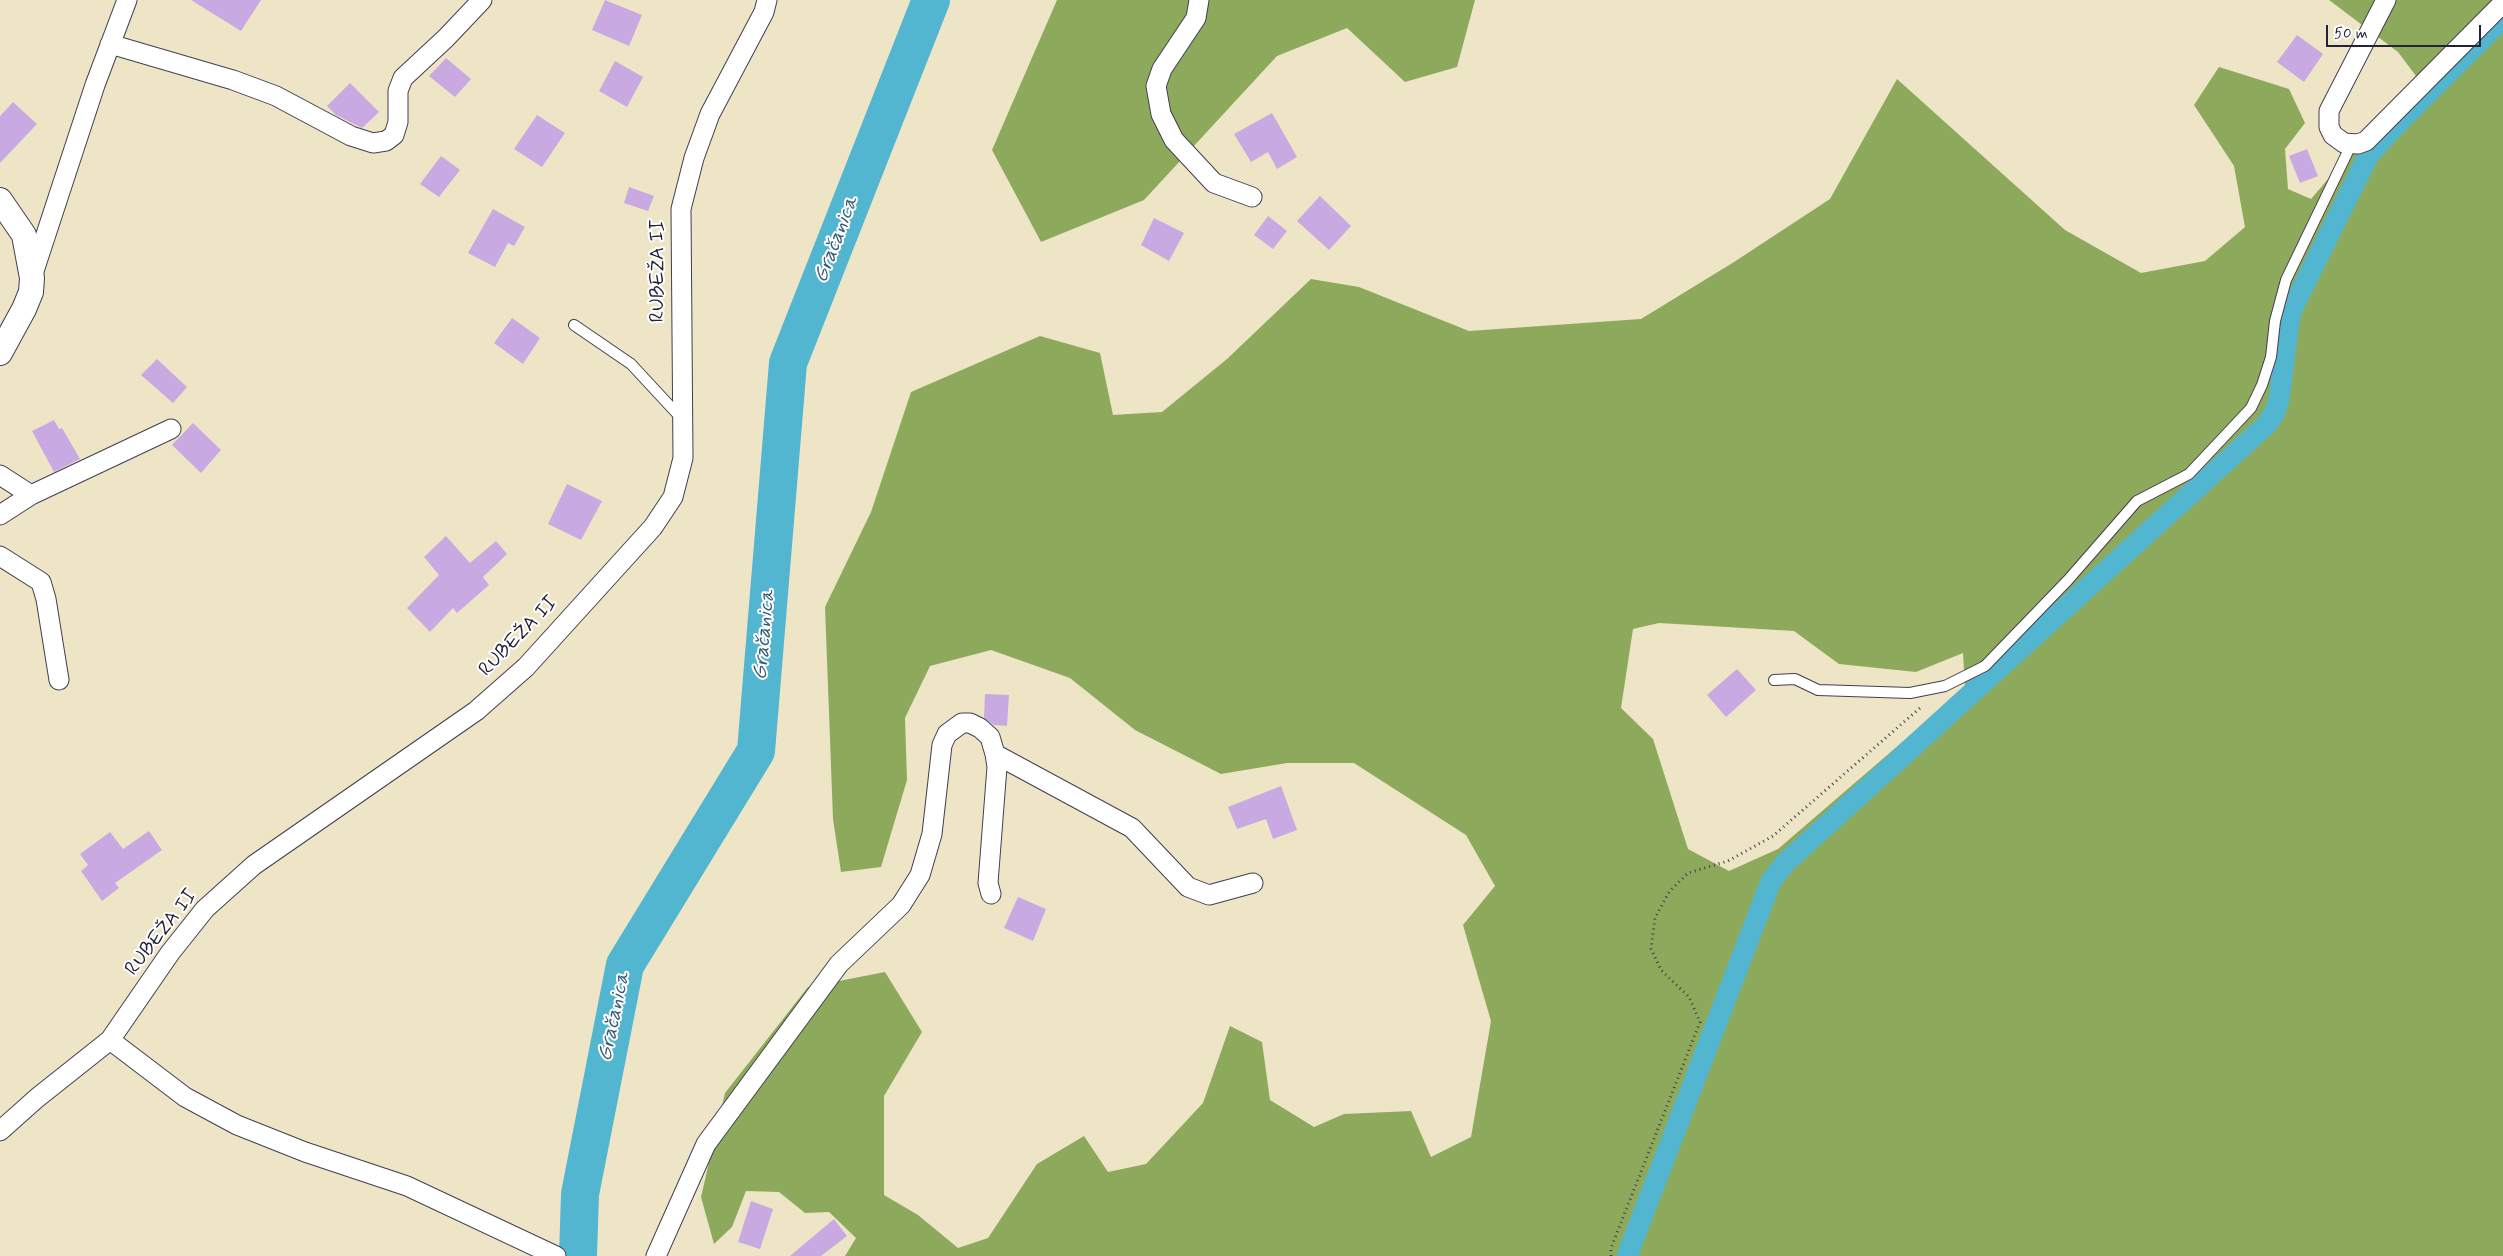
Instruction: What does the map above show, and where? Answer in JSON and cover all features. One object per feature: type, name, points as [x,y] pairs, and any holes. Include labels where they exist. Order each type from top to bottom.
[{"type":"street","points":[[0,354],[31,292],[32,278],[110,44],[127,0]]},
{"type":"street","points":[[110,44],[233,80],[276,96],[352,136],[373,142],[386,141],[394,135],[398,122],[398,91],[403,78],[446,38],[482,0]]},
{"type":"street","name":"RUBEŽA II","points":[[0,1131],[44,1092],[110,1040],[170,952],[205,909],[254,865],[476,711],[526,667],[653,527],[673,497],[683,458],[681,210],[694,158],[710,114],[764,12],[767,0]]},
{"type":"street","points":[[1199,0],[1196,18],[1162,69],[1156,86],[1161,114],[1174,140],[1214,182],[1252,197]]},
{"type":"street","points":[[2386,0],[2329,111],[2327,119],[2333,135],[2338,140],[2351,145],[2366,141],[2503,3]]},
{"type":"street","points":[[0,200],[24,235],[32,278]]},
{"type":"street","points":[[0,515],[31,495],[171,430]]},
{"type":"street","points":[[0,476],[31,495]]},
{"type":"street","points":[[0,556],[41,582],[46,599],[59,680]]},
{"type":"street","points":[[656,1256],[706,1144],[839,964],[901,905],[920,875],[932,834],[942,745],[948,734],[962,723],[970,723],[980,728],[990,738],[995,754],[997,767],[988,883],[991,894]]},
{"type":"street","points":[[995,754],[1132,828],[1188,887],[1209,895],[1253,883]]},
{"type":"street","points":[[110,1040],[185,1097],[237,1125],[305,1152],[407,1186],[556,1256]]},
{"type":"lane","points":[[1774,680],[1795,679],[1818,690],[1892,694],[1928,691],[1945,686],[1985,666],[2068,580],[2137,501],[2189,474],[2251,408],[2262,385],[2270,356],[2279,302],[2286,280],[2351,145]]},
{"type":"lane","points":[[574,325],[631,364],[682,420]]},
{"type":"path","points":[[1611,1256],[1611,1248],[1700,1022],[1689,997],[1661,970],[1651,949],[1655,918],[1669,892],[1688,873],[1728,861],[1773,836],[1945,686]]},
{"type":"green space","points":[[1057,0],[1475,0],[1457,67],[1405,82],[1347,28],[1277,56],[1144,200],[1041,242],[992,150]]},
{"type":"green space","points":[[2329,0],[2492,0],[2476,18],[2503,0],[2503,1256],[845,1256],[856,1238],[829,1212],[805,1213],[779,1192],[746,1191],[732,1227],[714,1244],[701,1197],[725,1093],[808,987],[885,972],[922,1032],[884,1096],[884,1195],[918,1215],[958,1248],[988,1238],[1037,1164],[1084,1136],[1108,1172],[1146,1164],[1203,1103],[1230,1026],[1262,1042],[1270,1100],[1314,1127],[1344,1114],[1411,1111],[1431,1157],[1471,1137],[1491,1021],[1463,925],[1495,886],[1466,835],[1354,763],[1287,763],[1221,774],[1135,730],[1070,678],[991,650],[930,666],[905,718],[907,780],[881,867],[841,872],[833,819],[825,607],[871,512],[911,392],[1040,336],[1100,353],[1113,415],[1162,412],[1227,359],[1311,279],[1359,287],[1469,331],[1641,319],[1734,262],[1830,199],[1897,79],[2065,230],[2141,273],[2205,261],[2245,227],[2234,166],[2194,105],[2219,67],[2289,89],[2305,123],[2285,149],[2288,189],[2311,199],[2416,76],[2398,52]],"holes":[[[1659,623],[1794,631],[1839,664],[1916,672],[1963,653],[1965,688],[1778,849],[1729,871],[1688,849],[1653,739],[1621,708],[1633,629]]]},
{"type":"building","points":[[191,0],[261,0],[241,31]]},
{"type":"building","points":[[605,0],[642,15],[629,46],[592,30]]},
{"type":"building","points":[[2297,35],[2323,54],[2304,82],[2277,62]]},
{"type":"building","points":[[446,58],[471,79],[455,97],[429,76]]},
{"type":"building","points":[[615,61],[643,77],[627,107],[599,91]]},
{"type":"building","points":[[350,83],[379,112],[362,128],[336,115],[327,106]]},
{"type":"building","points":[[13,102],[37,124],[0,163],[0,116]]},
{"type":"building","points":[[1272,113],[1297,157],[1277,169],[1268,152],[1251,162],[1234,134]]},
{"type":"building","points":[[537,115],[565,133],[542,167],[514,149]]},
{"type":"building","points":[[2307,149],[2318,176],[2300,183],[2289,156]]},
{"type":"building","points":[[441,156],[460,170],[439,197],[420,184]]},
{"type":"building","points":[[629,187],[654,196],[648,211],[624,203]]},
{"type":"building","points":[[1320,196],[1351,226],[1329,250],[1297,221]]},
{"type":"building","points":[[493,209],[525,227],[514,246],[508,243],[495,267],[468,253]]},
{"type":"building","points":[[1268,216],[1287,231],[1273,249],[1254,235]]},
{"type":"building","points":[[1154,218],[1184,233],[1169,261],[1141,245]]},
{"type":"building","points":[[512,318],[540,338],[523,364],[494,343]]},
{"type":"building","points":[[157,359],[187,387],[173,403],[141,375]]},
{"type":"building","points":[[54,420],[59,429],[62,428],[80,459],[54,472],[32,431]]},
{"type":"building","points":[[193,423],[221,450],[201,473],[172,445]]},
{"type":"building","points":[[567,484],[602,501],[581,540],[548,524]]},
{"type":"building","points":[[446,536],[470,563],[496,541],[507,554],[483,577],[489,585],[457,613],[453,608],[430,632],[407,608],[439,575],[424,557]]},
{"type":"building","points":[[1737,669],[1756,690],[1726,717],[1707,695]]},
{"type":"building","points":[[985,694],[1009,695],[1007,726],[994,725],[984,718]]},
{"type":"building","points":[[1281,786],[1297,830],[1273,839],[1266,819],[1237,829],[1228,807]]},
{"type":"building","points":[[149,831],[162,850],[115,883],[119,888],[102,901],[81,871],[88,865],[80,854],[110,832],[123,849]]},
{"type":"building","points":[[1018,897],[1046,909],[1033,941],[1004,928]]},
{"type":"building","points":[[751,1201],[773,1209],[760,1249],[738,1242]]},
{"type":"building","points":[[834,1219],[847,1236],[821,1256],[790,1256]]},
{"type":"waterway","name":"Gračanica","points":[[578,1256],[580,1194],[625,965],[756,751],[788,363],[931,0]]},
{"type":"waterway","points":[[1627,1256],[1771,881],[1786,862],[2266,425],[2274,414],[2279,400],[2292,309],[2368,156],[2391,130],[2503,18]]}]
